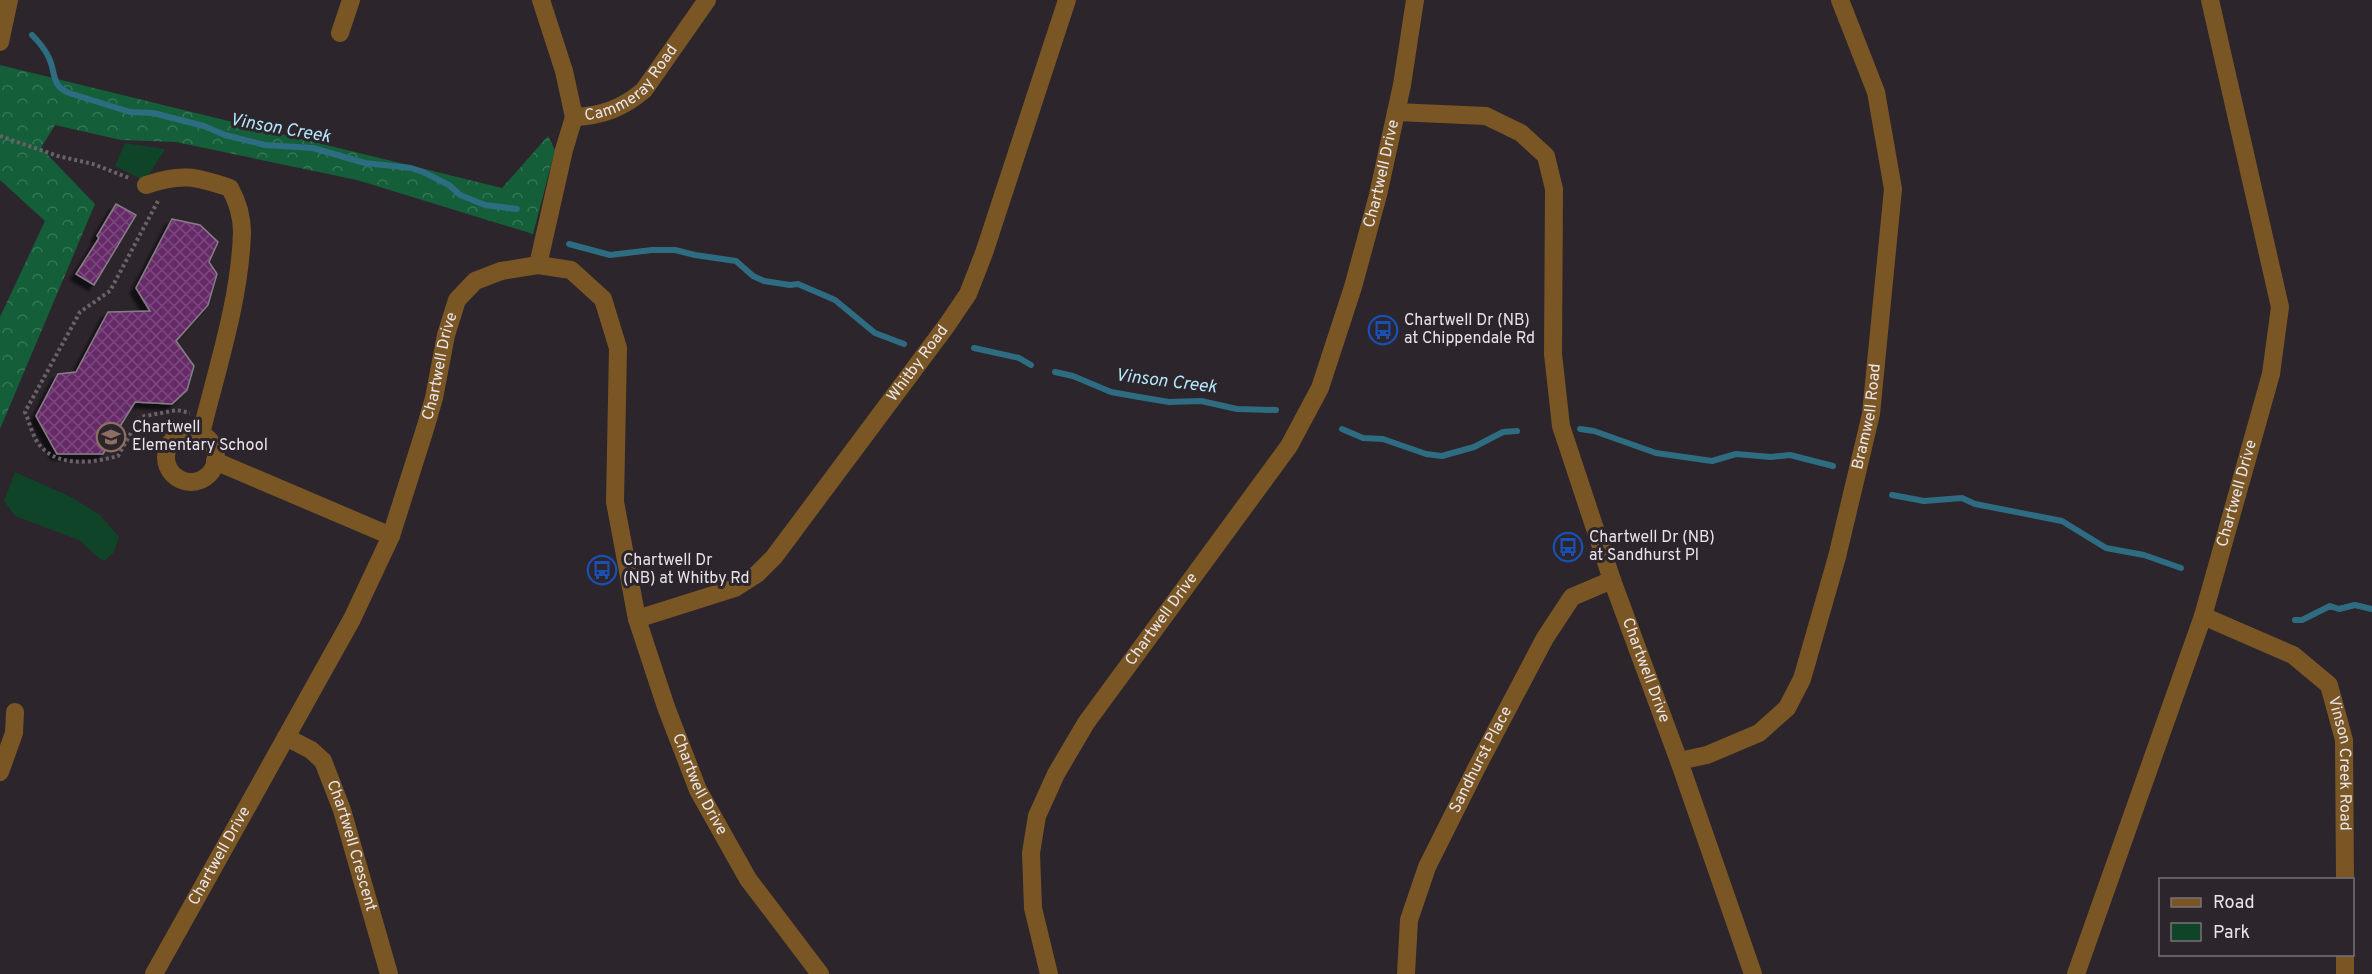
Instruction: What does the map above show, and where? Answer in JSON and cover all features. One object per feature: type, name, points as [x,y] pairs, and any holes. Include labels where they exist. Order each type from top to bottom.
[{"type":"street","points":[[0,42],[9,0]]},
{"type":"street","points":[[340,33],[351,0]]},
{"type":"street","points":[[541,0],[564,71],[574,117]]},
{"type":"street","name":"Cammeray Road","points":[[538,265],[564,150],[574,117],[614,111],[630,102],[644,90],[707,0]]},
{"type":"street","name":"Whitby Road","points":[[637,619],[735,588],[757,574],[774,557],[947,325],[968,294],[984,253],[1066,0]]},
{"type":"street","points":[[1396,112],[1415,0]]},
{"type":"street","name":"Bramwell Road","points":[[1679,761],[1707,755],[1759,733],[1787,708],[1802,680],[1837,557],[1871,414],[1893,189],[1876,92],[1840,0]]},
{"type":"street","name":"Chartwell Drive","points":[[2076,974],[2203,616],[2271,374],[2280,307],[2210,0]]},
{"type":"street","name":"Chartwell Drive","points":[[1049,974],[1033,908],[1032,853],[1037,816],[1056,774],[1086,723],[1289,446],[1320,388],[1353,287],[1378,195],[1396,112],[1486,116],[1521,133],[1546,156],[1554,189],[1552,354],[1561,426],[1611,580],[1679,761],[1753,974]]},
{"type":"street","points":[[146,185],[171,177],[204,179],[230,188],[237,202],[242,230],[235,287],[219,370],[203,426],[213,445],[215,461],[207,476],[192,482],[176,477],[167,464],[167,448],[177,435],[203,426]]},
{"type":"street","name":"Chartwell Drive","points":[[154,974],[352,619],[391,536],[425,429],[446,335],[457,300],[475,281],[501,271],[538,265],[571,270],[603,299],[618,348],[615,502],[637,619],[666,707],[698,790],[748,879],[820,974]]},
{"type":"street","points":[[215,461],[391,536]]},
{"type":"street","name":"Sandhurst Place","points":[[1406,974],[1409,920],[1427,867],[1487,747],[1545,638],[1572,597],[1611,580]]},
{"type":"street","name":"Vinson Creek Road","points":[[2203,616],[2293,655],[2329,685],[2344,740],[2344,878]]},
{"type":"street","points":[[0,772],[14,733],[15,712]]},
{"type":"street","name":"Chartwell Crescent","points":[[285,736],[311,750],[323,761],[342,810],[389,974]]},
{"type":"street","points":[[2345,956],[2345,974]]},
{"type":"path","points":[[0,136],[58,156],[93,164],[146,185]]},
{"type":"path","points":[[171,177],[110,291],[80,312],[25,411],[38,442],[55,458],[94,463],[118,456],[140,417],[177,410],[203,426]]},
{"type":"green space","points":[[0,65],[502,188],[548,136],[555,150],[533,234],[357,180],[176,142],[121,140],[55,125],[41,148],[95,204],[0,429],[0,317],[45,221],[0,180]]},
{"type":"green space","points":[[125,143],[165,149],[145,181],[115,166]]},
{"type":"green space","points":[[15,472],[71,497],[100,515],[119,537],[114,552],[104,561],[79,540],[15,516],[4,501]]},
{"type":"building","points":[[116,204],[136,215],[94,285],[76,274],[99,238],[97,236]]},
{"type":"building","points":[[172,219],[200,225],[218,242],[209,262],[217,274],[208,305],[176,341],[194,366],[187,390],[172,404],[135,402],[103,454],[57,454],[36,416],[58,374],[76,372],[108,312],[150,311],[136,288]]},
{"type":"waterway","name":"Vinson Creek","points":[[32,35],[47,55],[59,87],[69,93],[130,112],[153,113],[265,145],[313,148],[365,163],[411,168],[449,185],[460,195],[485,205],[517,209]]},
{"type":"waterway","name":"Vinson Creek","points":[[569,244],[610,255],[675,250],[736,261],[753,276],[764,281],[798,284],[835,300],[875,333],[904,344]]},
{"type":"waterway","name":"Vinson Creek","points":[[974,348],[1019,358],[1031,365]]},
{"type":"waterway","name":"Vinson Creek","points":[[1055,372],[1073,376],[1111,392],[1139,397],[1169,402],[1201,401],[1237,409],[1276,410]]},
{"type":"waterway","name":"Vinson Creek","points":[[1342,429],[1363,438],[1383,439],[1426,454],[1442,456],[1474,447],[1503,432],[1517,431]]},
{"type":"waterway","name":"Vinson Creek","points":[[1580,429],[1594,431],[1656,453],[1712,461],[1736,454],[1771,457],[1790,455],[1833,466]]},
{"type":"waterway","name":"Vinson Creek","points":[[1892,495],[1924,501],[1962,498],[1975,504],[2062,521],[2106,548],[2144,555],[2181,568]]},
{"type":"waterway","name":"Vinson Creek","points":[[2295,620],[2302,620],[2330,606],[2339,609],[2355,605],[2372,609]]},
{"type":"place","name":"Chartwell Dr (NB) at Chippendale Rd","points":[[1383,330]]},
{"type":"place","name":"Chartwell Elementary School","points":[[111,437]]},
{"type":"place","name":"Chartwell Dr (NB) at Sandhurst Pl","points":[[1568,547]]},
{"type":"place","name":"Chartwell Dr (NB) at Whitby Rd","points":[[602,570]]}]
